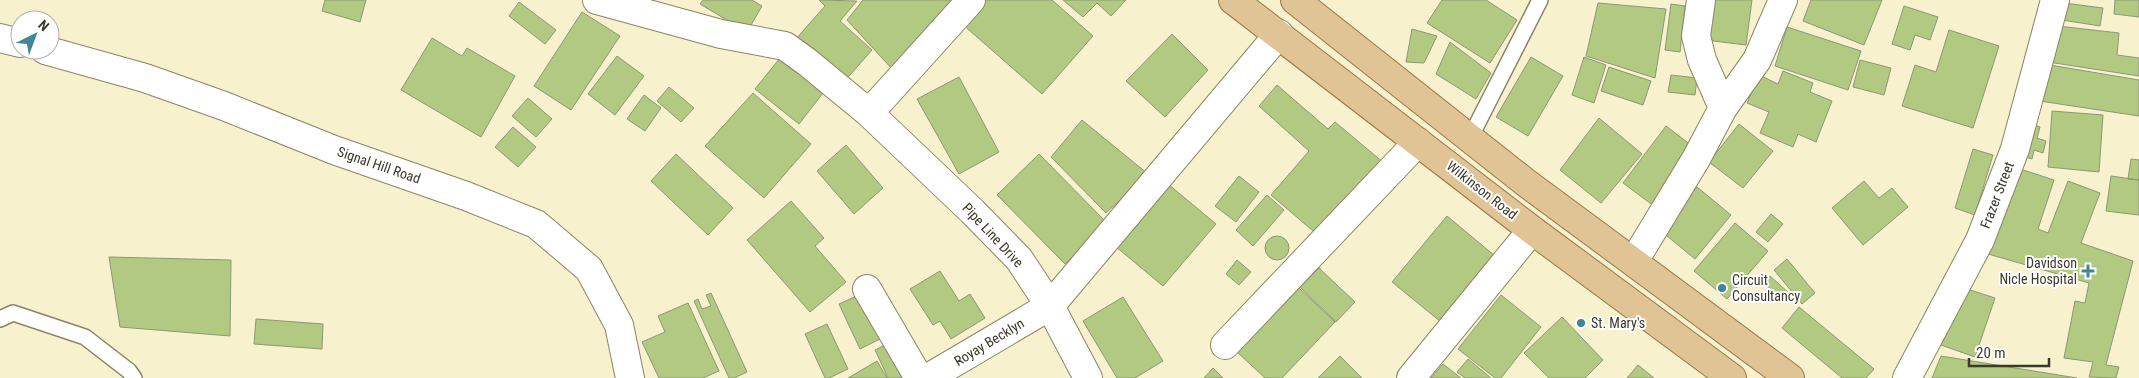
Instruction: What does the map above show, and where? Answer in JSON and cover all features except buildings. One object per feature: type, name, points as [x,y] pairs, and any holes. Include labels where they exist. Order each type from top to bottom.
[{"type":"main road","name":"Wilkinson Road","points":[[1233,0],[1532,230],[1732,378]]},
{"type":"main road","points":[[1296,0],[1525,182],[1790,378]]},
{"type":"street","name":"Pipe Line Drive","points":[[597,0],[721,34],[785,46],[808,62],[869,113],[1019,259],[1050,306],[1088,378]]},
{"type":"street","points":[[869,113],[971,0]]},
{"type":"street","points":[[1701,0],[1696,36],[1702,60],[1723,108]]},
{"type":"street","points":[[1634,261],[1696,159],[1723,108],[1757,60],[1783,0]]},
{"type":"street","name":"Frazer Street","points":[[1907,378],[1980,240],[2012,159],[2055,0]]},
{"type":"street","name":"Royay Becklyn","points":[[928,378],[1050,306],[1279,34]]},
{"type":"street","name":"Signal Hill Road","points":[[60,54],[146,78],[334,150],[466,196],[536,224],[590,269],[620,326],[630,378]]},
{"type":"street","points":[[1225,345],[1418,142]]},
{"type":"street","points":[[1411,378],[1532,230]]},
{"type":"street","points":[[867,289],[918,378]]},
{"type":"lane","points":[[1470,138],[1540,0]]},
{"type":"lane","points":[[0,319],[13,313],[85,338],[129,371],[134,378]]},
{"type":"place","name":"Davidson Nicle Hospital","points":[[2088,271]]},
{"type":"place","name":"Circuit Consultancy","points":[[1722,288]]},
{"type":"place","name":"St. Mary's","points":[[1581,323]]}]
